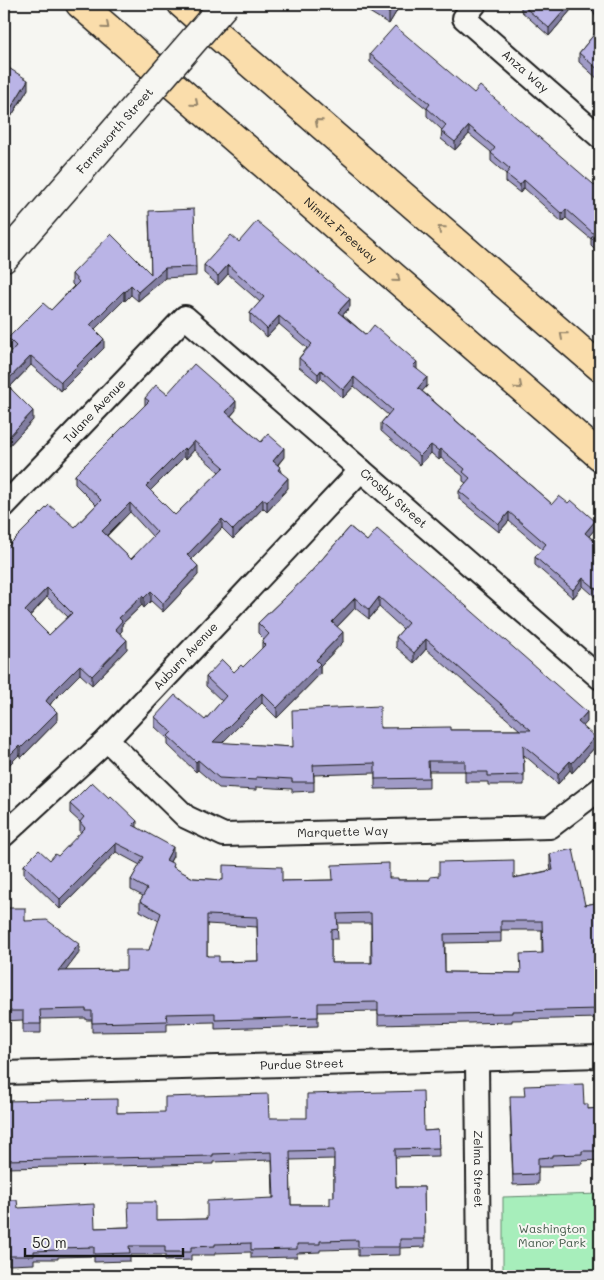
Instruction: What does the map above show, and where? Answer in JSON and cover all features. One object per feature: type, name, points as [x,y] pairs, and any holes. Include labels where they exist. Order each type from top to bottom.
[{"type":"highway","name":"Nimitz Freeway","points":[[80,4],[600,456]]},
{"type":"highway","points":[[182,4],[600,367]]},
{"type":"street","name":"Farnsworth Street","points":[[4,258],[225,4]]},
{"type":"street","name":"Anza Way","points":[[476,4],[464,18],[600,137]]},
{"type":"street","name":"Crosby Street","points":[[185,317],[600,678]]},
{"type":"street","name":"Tulane Avenue","points":[[4,506],[185,317]]},
{"type":"street","name":"Auburn Avenue","points":[[4,835],[107,740],[361,470]]},
{"type":"street","name":"Marquette Way","points":[[107,740],[186,817],[224,835],[550,827],[600,789]]},
{"type":"street","name":"Purdue Street","points":[[4,1073],[600,1056]]},
{"type":"street","name":"Zelma Street","points":[[477,1061],[479,1276]]},
{"type":"green space","name":"Washington Manor Park","points":[[600,1194],[600,1276],[503,1276],[503,1197]]},
{"type":"building","points":[[373,4],[394,4],[389,13]]},
{"type":"building","points":[[521,4],[570,4],[549,28]]},
{"type":"building","points":[[594,4],[600,5],[600,16]]},
{"type":"building","points":[[395,26],[474,93],[480,86],[600,190],[600,247],[591,238],[594,234],[566,209],[562,214],[524,180],[520,185],[506,174],[510,169],[491,153],[495,148],[469,126],[455,142],[441,131],[446,125],[427,108],[430,104],[370,54]]},
{"type":"building","points":[[600,27],[600,71],[579,53]]},
{"type":"building","points":[[4,58],[10,62],[7,67],[28,80],[11,108],[7,106],[4,110]]},
{"type":"building","points":[[194,209],[196,267],[165,268],[138,292],[131,285],[90,325],[104,339],[61,382],[31,356],[5,383],[33,411],[4,442],[4,359],[16,346],[8,338],[43,303],[51,310],[79,282],[72,274],[111,234],[151,274],[149,211]]},
{"type":"building","points":[[257,221],[350,299],[338,312],[366,335],[374,325],[417,362],[413,366],[427,377],[418,388],[552,504],[559,496],[568,503],[571,500],[595,521],[585,533],[600,546],[600,592],[583,578],[573,590],[535,557],[546,544],[509,512],[499,524],[459,491],[470,478],[463,472],[465,469],[441,449],[439,451],[431,445],[420,456],[381,423],[392,410],[354,377],[343,390],[321,370],[318,374],[299,358],[312,344],[279,316],[267,329],[250,313],[264,297],[228,265],[218,276],[204,265],[231,235],[239,242]]},
{"type":"building","points":[[194,364],[236,401],[226,412],[261,442],[268,434],[284,448],[273,461],[280,467],[278,470],[288,478],[267,502],[263,499],[233,530],[222,519],[187,555],[198,566],[163,603],[151,591],[144,598],[142,596],[119,618],[122,621],[115,629],[127,640],[92,676],[80,665],[46,701],[57,712],[21,748],[19,746],[4,761],[4,550],[49,505],[75,527],[101,500],[75,475],[149,401],[145,398],[156,385],[167,394]],"holes":[[[194,441],[224,467],[175,515],[146,486],[184,448],[186,450]],[[130,503],[157,532],[131,559],[102,531]],[[47,588],[72,613],[49,635],[25,611]]]},
{"type":"building","points":[[350,527],[367,541],[377,529],[587,712],[578,722],[595,737],[572,763],[570,761],[558,774],[523,745],[524,775],[488,776],[488,772],[465,772],[465,761],[428,761],[429,778],[375,779],[375,763],[313,765],[314,782],[292,782],[292,779],[256,777],[256,780],[219,778],[198,760],[196,762],[168,736],[172,732],[155,717],[175,695],[205,720],[226,696],[206,677],[222,660],[234,672],[241,665],[243,667],[265,645],[262,642],[269,634],[258,623],[310,573]],"holes":[[[379,597],[408,623],[396,637],[414,653],[426,639],[531,730],[450,730],[450,727],[380,728],[380,706],[292,710],[293,747],[213,742],[262,693],[277,708],[320,664],[316,660],[343,632],[332,622],[355,598],[369,610]]]},
{"type":"building","points":[[92,782],[109,798],[111,796],[137,821],[133,825],[173,847],[166,860],[174,864],[173,867],[193,878],[223,880],[223,865],[282,867],[282,881],[333,880],[332,865],[389,863],[389,878],[398,878],[398,880],[430,880],[430,877],[439,876],[439,862],[514,860],[514,878],[553,870],[550,854],[573,849],[585,905],[600,902],[600,1009],[512,1011],[512,1013],[378,1015],[378,1002],[318,1003],[318,1017],[215,1020],[215,1013],[166,1014],[167,1021],[92,1023],[92,1011],[86,1011],[86,1009],[40,1010],[41,1024],[23,1024],[23,1011],[4,1011],[4,908],[25,908],[25,921],[47,920],[79,944],[58,971],[126,970],[126,950],[149,950],[161,913],[140,901],[147,889],[131,880],[144,857],[116,843],[60,899],[24,865],[39,850],[50,860],[55,854],[58,856],[85,828],[80,822],[84,817],[70,804]],"holes":[[[371,913],[372,963],[331,963],[331,930],[338,929],[337,914]],[[207,915],[257,917],[258,961],[219,962],[219,956],[207,956]],[[501,921],[542,921],[543,953],[520,954],[521,973],[445,972],[444,934],[501,933]]]},
{"type":"building","points":[[583,1084],[584,1104],[588,1104],[588,1109],[600,1108],[600,1151],[582,1151],[582,1154],[552,1155],[552,1157],[538,1158],[538,1174],[513,1175],[510,1096],[525,1096],[524,1086]]},
{"type":"building","points":[[423,1091],[424,1131],[438,1130],[439,1148],[395,1149],[396,1187],[424,1187],[425,1239],[400,1239],[400,1247],[358,1247],[358,1240],[320,1241],[320,1244],[297,1244],[297,1249],[251,1250],[251,1243],[215,1244],[215,1246],[191,1247],[191,1252],[165,1252],[165,1246],[129,1246],[130,1253],[94,1254],[94,1247],[58,1248],[58,1250],[34,1251],[34,1256],[9,1256],[9,1250],[4,1250],[4,1200],[17,1200],[18,1208],[94,1204],[95,1228],[129,1227],[128,1202],[156,1202],[156,1220],[207,1219],[207,1201],[274,1198],[272,1152],[213,1154],[213,1156],[4,1160],[4,1101],[117,1099],[117,1113],[165,1112],[165,1097],[268,1094],[269,1118],[307,1118],[307,1094]],"holes":[[[334,1150],[334,1197],[330,1197],[330,1205],[291,1205],[290,1151]]]}]
